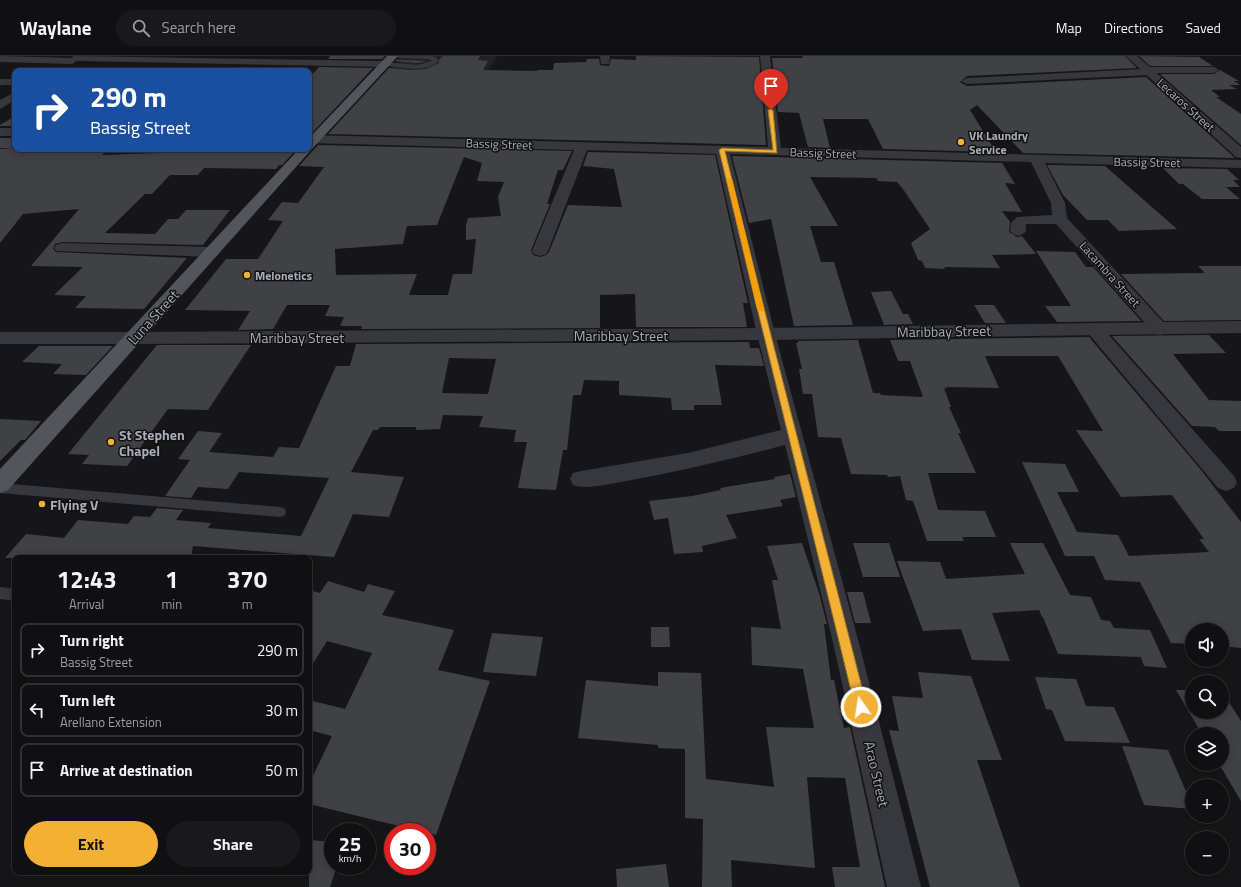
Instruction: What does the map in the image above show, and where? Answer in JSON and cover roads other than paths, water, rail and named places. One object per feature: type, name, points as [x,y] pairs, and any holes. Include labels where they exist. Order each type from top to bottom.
[{"type":"main road","name":"Luna Street","points":[[312,141],[389,60]]},
{"type":"main road","name":"Luna Street","points":[[0,484],[302,152]]},
{"type":"street","points":[[765,56],[775,151]]},
{"type":"street","name":"Lecaros Street","points":[[1130,56],[1241,154]]},
{"type":"street","points":[[59,68],[76,58]]},
{"type":"street","points":[[0,60],[76,58],[389,60]]},
{"type":"street","points":[[967,81],[1148,71],[1214,70]]},
{"type":"street","points":[[0,82],[12,82]]},
{"type":"street","points":[[0,105],[12,97]]},
{"type":"street","points":[[0,132],[12,132]]},
{"type":"street","name":"Bassig Street","points":[[312,143],[582,146],[1241,164]]},
{"type":"street","points":[[540,251],[582,146]]},
{"type":"street","name":"Arao Street","points":[[722,150],[766,334],[847,647],[904,887]]},
{"type":"street","points":[[1018,231],[1019,223],[1022,220],[1060,219],[1058,203],[1036,159]]},
{"type":"street","name":"Lacambra Street","points":[[1060,219],[1160,328]]},
{"type":"street","points":[[62,248],[212,252]]},
{"type":"street","name":"Maribbay Street","points":[[0,338],[766,334],[1241,327]]},
{"type":"street","points":[[1094,330],[1226,482]]},
{"type":"street","points":[[581,479],[632,473],[692,461],[793,435]]},
{"type":"lane","points":[[389,60],[421,66],[429,66],[435,62],[435,59],[429,57],[399,56]]},
{"type":"lane","points":[[0,488],[280,512]]},
{"type":"lane","points":[[0,593],[12,595]]},
{"type":"place","name":"VK Laundry Service","points":[[961,142]]},
{"type":"place","name":"Melonetics","points":[[247,275]]},
{"type":"place","name":"St Stephen Chapel","points":[[111,442]]},
{"type":"place","name":"Flying V","points":[[42,504]]}]
